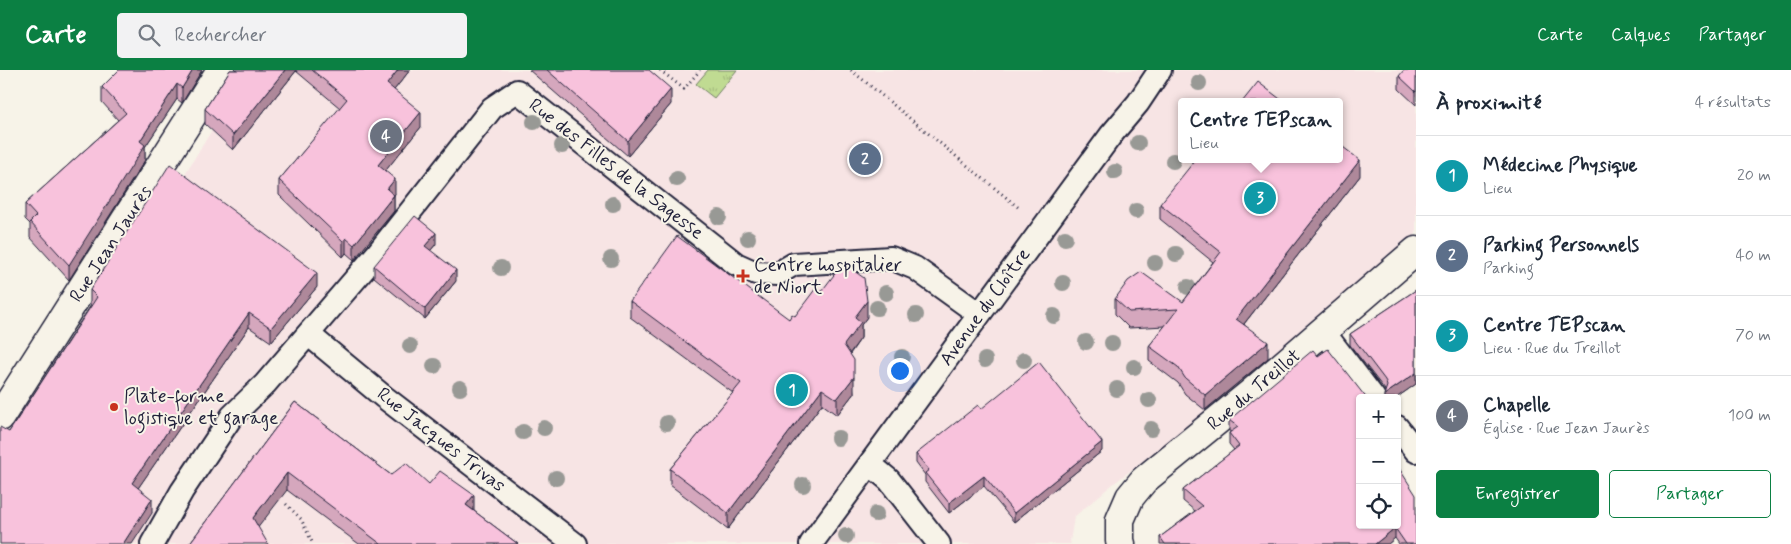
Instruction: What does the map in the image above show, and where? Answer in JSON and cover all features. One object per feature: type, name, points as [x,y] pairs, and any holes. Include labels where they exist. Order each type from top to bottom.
[{"type":"street","name":"Rue Jean Jaurès","points":[[0,417],[221,70]]},
{"type":"street","name":"Rue du Treillot","points":[[1121,544],[1120,520],[1130,497],[1144,480],[1251,394],[1416,251]]},
{"type":"lane","name":"Avenue du Cloître","points":[[811,544],[871,465],[1111,135],[1138,103],[1160,70]]},
{"type":"lane","name":"Rue des Filles de la Sagesse","points":[[308,334],[376,255],[492,108],[518,91],[736,264],[756,273],[777,274],[794,264],[891,258],[915,268],[979,314]]},
{"type":"lane","points":[[1323,331],[1371,394]]},
{"type":"lane","points":[[152,544],[182,491],[232,416],[265,384],[308,334]]},
{"type":"lane","name":"Rue Jacques Trivas","points":[[308,334],[384,397],[575,544]]},
{"type":"lane","points":[[1401,432],[1416,451]]},
{"type":"lane","points":[[871,465],[890,480],[939,544]]},
{"type":"path","points":[[660,70],[684,90],[700,70]]},
{"type":"path","points":[[851,70],[1043,228]]},
{"type":"path","points":[[286,504],[301,519],[313,544]]},
{"type":"shaded area","name":"Centre hospitalier de Niort","points":[[249,70],[1416,70],[1416,234],[1207,412],[1113,484],[1074,517],[1071,544],[51,544],[0,461],[178,185]]},
{"type":"green space","points":[[708,70],[737,70],[714,98],[696,84]]},
{"type":"building","points":[[119,70],[193,70],[182,88],[177,84],[140,141],[145,145],[69,265],[30,222],[36,216],[25,204],[126,113],[102,87]]},
{"type":"building","points":[[230,70],[285,70],[233,135],[205,109]]},
{"type":"building","points":[[312,70],[398,70],[387,84],[421,112],[378,165],[395,179],[387,189],[394,195],[354,245],[346,238],[343,241],[279,180],[347,99]]},
{"type":"building","points":[[547,70],[649,70],[671,89],[628,141]]},
{"type":"building","points":[[1404,70],[1416,70],[1416,92],[1399,76]]},
{"type":"building","points":[[1258,82],[1279,98],[1245,98]]},
{"type":"building","points":[[1343,147],[1360,160],[1236,319],[1268,342],[1205,395],[1185,378],[1178,367],[1149,346],[1178,309],[1129,312],[1115,299],[1128,281],[1141,272],[1183,302],[1221,252],[1160,204],[1193,163],[1343,163]]},
{"type":"building","name":"Plate-forme logistique et garage","points":[[170,164],[317,273],[271,328],[249,313],[132,483],[152,499],[123,544],[0,544],[0,427],[9,432],[97,297],[90,290]]},
{"type":"building","points":[[415,216],[436,233],[425,246],[456,270],[425,309],[374,266]]},
{"type":"building","points":[[677,236],[789,319],[792,314],[795,316],[816,288],[821,292],[843,263],[864,278],[867,301],[855,317],[861,322],[844,345],[854,360],[854,377],[837,399],[822,389],[728,513],[670,469],[741,383],[630,301]]},
{"type":"building","points":[[1416,290],[1416,373],[1385,394],[1387,386],[1385,380],[1350,334]]},
{"type":"building","points":[[1328,349],[1363,394],[1356,394],[1356,529],[1394,529],[1375,544],[1165,544],[1160,537],[1202,506],[1183,490],[1239,446],[1229,433],[1238,427],[1229,420],[1313,350],[1318,356]]},
{"type":"building","points":[[1039,362],[1102,442],[1014,513],[984,476],[949,503],[925,473],[929,470],[916,454],[978,405],[981,409]]},
{"type":"building","points":[[295,402],[391,475],[406,463],[429,484],[440,471],[474,495],[466,505],[518,544],[381,544],[287,473],[253,518],[268,544],[189,544]]},
{"type":"building","points":[[1401,471],[1416,495],[1416,544],[1406,544],[1396,529],[1401,529]]},
{"type":"place","name":"Chapelle","points":[[386,136]]},
{"type":"place","name":"Parking Personnels","points":[[865,159]]},
{"type":"place","name":"Centre TEPscan","points":[[1260,198]]},
{"type":"place","name":"Centre hospitalier de Niort","points":[[743,276]]},
{"type":"place","name":"Médecine Physique","points":[[792,390]]},
{"type":"place","name":"Plate-forme logistique et garage","points":[[114,407]]}]
